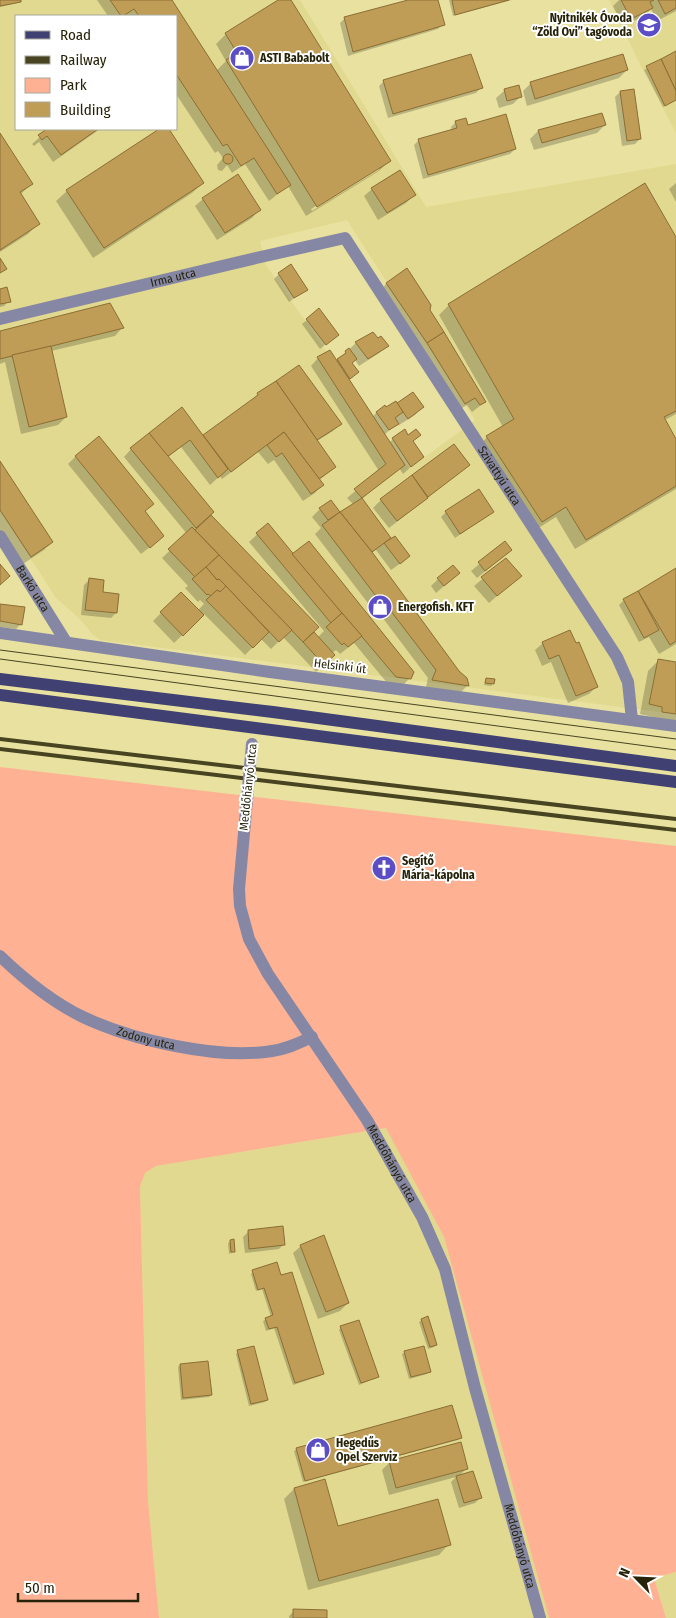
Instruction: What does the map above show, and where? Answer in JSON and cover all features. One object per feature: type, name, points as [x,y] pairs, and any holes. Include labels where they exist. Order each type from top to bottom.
[{"type":"main road","points":[[0,679],[273,712],[676,766]]},
{"type":"main road","points":[[0,696],[676,782]]},
{"type":"main road","points":[[238,708],[248,717],[254,728]]},
{"type":"main road","points":[[254,728],[262,718],[273,712]]},
{"type":"street","name":"Irma utca","points":[[0,319],[344,238]]},
{"type":"street","name":"Szivattyú utca","points":[[344,238],[617,656],[628,682],[632,720]]},
{"type":"street","name":"Barkó utca","points":[[0,536],[66,642]]},
{"type":"street","name":"Helsinki út","points":[[0,633],[270,672],[676,726]]},
{"type":"street","name":"Meddőhányó utca","points":[[254,728],[239,889],[240,906],[245,925],[265,968],[367,1120],[422,1217],[445,1269],[475,1388],[540,1618]]},
{"type":"street","name":"Zodony utca","points":[[0,956],[16,971],[59,1003],[82,1016],[128,1034],[176,1046],[237,1053],[272,1051],[291,1046],[312,1037]]},
{"type":"shaded area","points":[[0,0],[300,0],[426,207],[676,164],[676,714],[101,640],[93,635],[80,619],[56,598],[0,511]],"holes":[[[347,220],[475,420],[409,469],[266,265],[260,241]]]},
{"type":"shaded area","name":"Nyitnikék Óvoda “Zöld Ovi” tagóvoda","points":[[609,0],[676,0],[676,133],[641,66]]},
{"type":"shaded area","points":[[387,1128],[444,1237],[549,1618],[159,1618],[148,1500],[140,1187],[145,1173],[156,1166]]},
{"type":"shaded area","points":[[676,1572],[676,1618],[666,1618],[654,1578]]},
{"type":"green space","points":[[0,767],[676,846],[676,1572],[654,1578],[666,1618],[549,1618],[444,1237],[386,1128],[156,1166],[145,1173],[140,1187],[148,1500],[159,1618],[0,1618]]},
{"type":"building","points":[[0,0],[21,0],[21,2],[0,6]]},
{"type":"building","points":[[110,0],[172,0],[291,185],[277,194],[254,158],[241,166],[227,144],[223,146],[178,77],[178,15],[138,15],[134,9],[125,15],[120,15]]},
{"type":"building","points":[[278,0],[291,0],[391,161],[317,207],[226,60],[237,53],[225,33]]},
{"type":"building","points":[[408,0],[438,0],[445,25],[353,52],[344,17]]},
{"type":"building","points":[[452,0],[509,0],[455,15]]},
{"type":"building","points":[[621,0],[654,0],[650,2],[653,8],[631,19]]},
{"type":"building","points":[[658,0],[676,0],[676,8],[665,14]]},
{"type":"building","points":[[676,51],[676,91],[661,59]]},
{"type":"building","points":[[471,54],[483,88],[393,114],[383,80]]},
{"type":"building","points":[[623,54],[628,70],[535,99],[530,82]]},
{"type":"building","points":[[661,59],[676,91],[676,100],[665,106],[646,66]]},
{"type":"building","points":[[519,85],[522,97],[507,101],[504,89]]},
{"type":"building","points":[[634,89],[641,139],[627,141],[620,91]]},
{"type":"building","points":[[602,113],[606,125],[542,143],[538,130]]},
{"type":"building","points":[[506,114],[516,149],[428,175],[418,139],[457,128],[455,121],[466,118],[468,125]]},
{"type":"building","points":[[46,130],[97,130],[61,155],[47,136],[42,140],[38,135]]},
{"type":"building","points":[[157,130],[170,130],[204,183],[104,248],[66,190]]},
{"type":"building","points":[[0,133],[33,184],[20,192],[40,224],[0,250]]},
{"type":"building","points":[[226,154],[230,154],[233,159],[232,163],[226,164],[223,161],[223,157]]},
{"type":"building","points":[[400,170],[416,195],[387,213],[371,188]]},
{"type":"building","points":[[238,174],[261,210],[225,233],[202,198]]},
{"type":"building","points":[[645,183],[676,237],[676,411],[664,417],[676,439],[676,486],[586,540],[566,507],[542,522],[486,436],[514,419],[448,304]]},
{"type":"building","points":[[0,258],[7,269],[0,273]]},
{"type":"building","points":[[291,264],[308,290],[294,298],[278,273]]},
{"type":"building","points":[[407,268],[431,305],[430,310],[444,332],[427,343],[386,283]]},
{"type":"building","points":[[7,287],[11,302],[0,304],[0,289]]},
{"type":"building","points":[[110,303],[124,328],[0,359],[0,331]]},
{"type":"building","points":[[319,308],[339,335],[326,345],[306,319]]},
{"type":"building","points":[[373,332],[378,338],[381,336],[389,346],[368,359],[355,342]]},
{"type":"building","points":[[444,332],[486,402],[480,405],[475,398],[465,404],[427,343]]},
{"type":"building","points":[[51,346],[67,417],[29,427],[12,355]]},
{"type":"building","points":[[349,348],[357,359],[352,363],[359,372],[350,379],[337,359],[346,353],[345,351]]},
{"type":"building","points":[[330,350],[405,465],[362,498],[354,489],[386,464],[317,357]]},
{"type":"building","points":[[299,365],[342,424],[317,440],[276,381]]},
{"type":"building","points":[[276,381],[336,467],[319,479],[284,432],[231,472],[203,435],[258,395],[257,393]]},
{"type":"building","points":[[413,392],[424,407],[408,419],[397,403]]},
{"type":"building","points":[[396,401],[403,412],[395,418],[399,424],[389,430],[376,412],[385,405],[386,407]]},
{"type":"building","points":[[182,407],[228,469],[218,478],[190,440],[167,457],[149,433]]},
{"type":"building","points":[[405,429],[408,435],[416,429],[421,435],[413,441],[424,457],[411,467],[392,438]]},
{"type":"building","points":[[284,432],[324,485],[311,494],[282,453],[276,457],[267,445]]},
{"type":"building","points":[[149,433],[214,512],[196,528],[130,448]]},
{"type":"building","points":[[99,436],[154,504],[145,511],[164,536],[150,548],[75,456]]},
{"type":"building","points":[[454,444],[470,465],[428,497],[412,475]]},
{"type":"building","points":[[0,461],[53,542],[31,557],[0,510]]},
{"type":"building","points":[[412,475],[428,498],[397,521],[380,499]]},
{"type":"building","points":[[479,489],[494,512],[460,534],[445,511]]},
{"type":"building","points":[[362,498],[391,538],[372,552],[340,512]]},
{"type":"building","points":[[331,500],[340,512],[328,520],[319,508]]},
{"type":"building","points":[[340,512],[372,552],[459,671],[467,678],[469,686],[432,680],[436,670],[387,606],[385,608],[322,525]]},
{"type":"building","points":[[211,515],[319,627],[303,642],[195,530]]},
{"type":"building","points":[[268,523],[342,613],[331,623],[256,533]]},
{"type":"building","points":[[192,527],[219,555],[195,577],[168,549]]},
{"type":"building","points":[[395,536],[410,556],[400,564],[384,543]]},
{"type":"building","points":[[309,541],[414,672],[411,679],[396,677],[292,554]]},
{"type":"building","points":[[505,541],[512,550],[485,571],[478,562]]},
{"type":"building","points":[[219,555],[292,630],[279,642],[206,567]]},
{"type":"building","points":[[506,558],[522,576],[497,596],[481,577]]},
{"type":"building","points":[[0,564],[10,576],[0,585]]},
{"type":"building","points":[[453,565],[460,573],[444,586],[437,578]]},
{"type":"building","points":[[206,567],[217,580],[219,579],[226,586],[220,592],[217,590],[211,596],[207,595],[192,579]]},
{"type":"building","points":[[676,568],[676,641],[670,645],[638,591]]},
{"type":"building","points":[[89,578],[104,580],[103,592],[119,594],[117,613],[85,610]]},
{"type":"building","points":[[226,586],[269,632],[253,648],[206,600],[217,590],[220,592]]},
{"type":"building","points":[[638,591],[659,630],[644,638],[623,599]]},
{"type":"building","points":[[181,592],[204,615],[183,636],[160,612]]},
{"type":"building","points":[[0,604],[25,607],[22,625],[0,621]]},
{"type":"building","points":[[342,613],[362,636],[348,647],[344,643],[342,645],[326,627]]},
{"type":"building","points":[[570,630],[576,643],[579,642],[598,687],[576,696],[559,655],[549,659],[542,642]]},
{"type":"building","points":[[314,632],[335,655],[324,665],[303,642]]},
{"type":"building","points":[[658,659],[676,662],[676,714],[662,712],[662,707],[649,704]]},
{"type":"building","points":[[486,678],[495,679],[494,684],[485,683]]},
{"type":"building","name":"Segítő Mária-kápolna","points":[[378,859],[392,860],[391,876],[377,875]]},
{"type":"building","points":[[283,1226],[285,1245],[249,1249],[248,1230]]},
{"type":"building","points":[[324,1235],[349,1303],[326,1312],[300,1245]]},
{"type":"building","points":[[234,1239],[235,1252],[231,1252],[230,1240]]},
{"type":"building","points":[[277,1262],[281,1275],[292,1272],[324,1374],[295,1383],[277,1327],[269,1329],[265,1318],[273,1315],[264,1288],[258,1290],[252,1270]]},
{"type":"building","points":[[428,1316],[437,1345],[430,1347],[421,1319]]},
{"type":"building","points":[[359,1320],[379,1377],[361,1383],[340,1326]]},
{"type":"building","points":[[254,1346],[268,1400],[251,1404],[237,1350]]},
{"type":"building","points":[[424,1346],[431,1372],[411,1377],[404,1351]]},
{"type":"building","points":[[208,1361],[212,1395],[183,1398],[180,1364]]},
{"type":"building","points":[[452,1405],[462,1438],[305,1481],[296,1448]]},
{"type":"building","points":[[461,1442],[468,1469],[396,1488],[389,1461]]},
{"type":"building","points":[[473,1471],[482,1498],[464,1503],[456,1476]]},
{"type":"building","points":[[325,1479],[338,1526],[438,1499],[451,1545],[319,1581],[294,1488]]},
{"type":"building","points":[[293,1609],[327,1610],[327,1618],[293,1618]]},
{"type":"tram line","points":[[0,650],[676,739]]},
{"type":"tram line","points":[[0,659],[676,750]]},
{"type":"railway","points":[[0,739],[676,819]]},
{"type":"railway","points":[[0,749],[676,830]]},
{"type":"place","name":"Nyitnikék Óvoda “Zöld Ovi” tagóvoda","points":[[649,25]]},
{"type":"place","name":"ASTI Bababolt","points":[[242,58]]},
{"type":"place","name":"Energofish. KFT","points":[[380,607]]},
{"type":"place","name":"Segítő Mária-kápolna","points":[[384,868]]},
{"type":"place","name":"Hegedűs Opel Szerviz","points":[[318,1450]]}]
